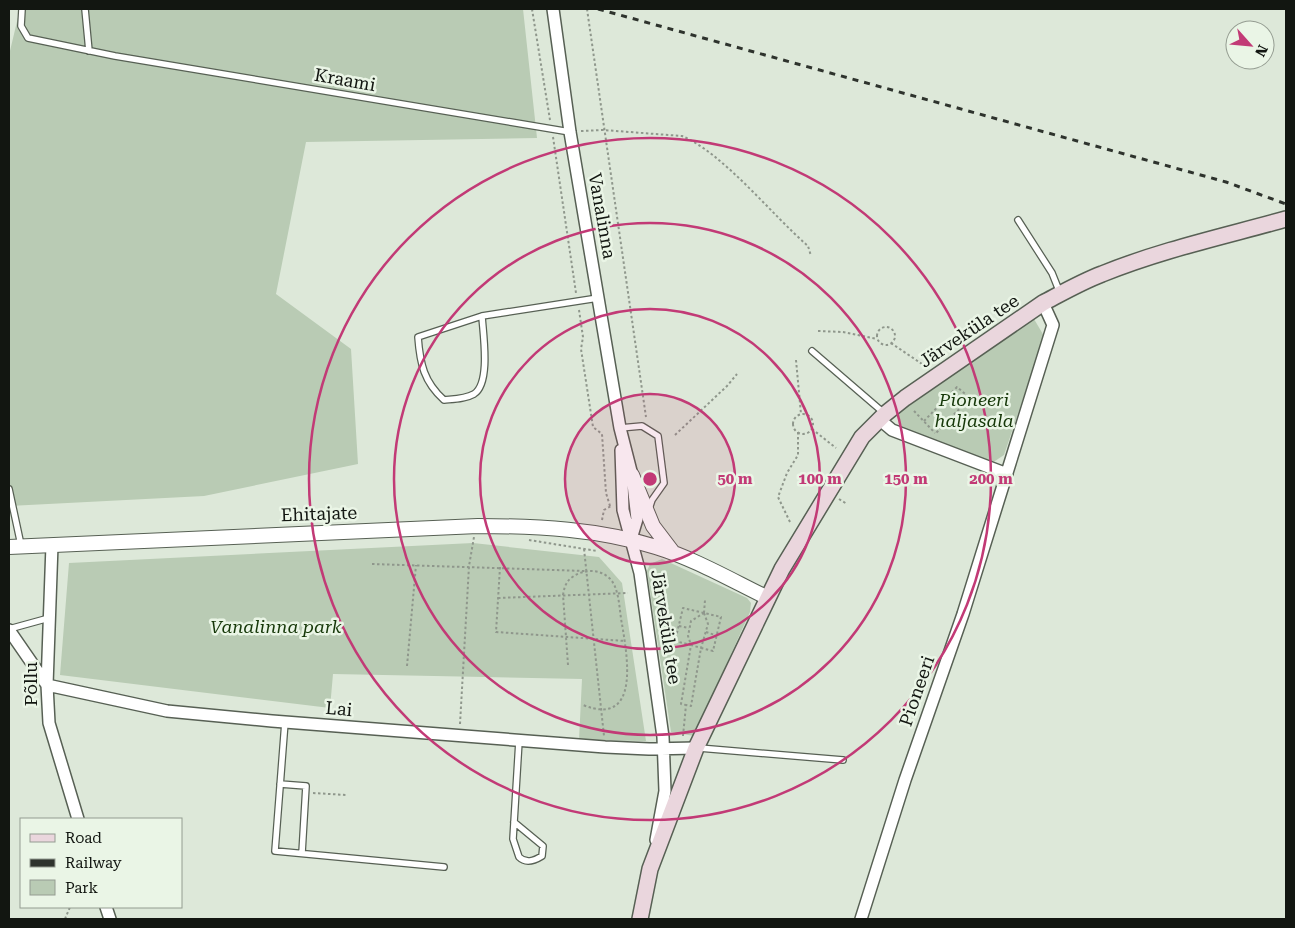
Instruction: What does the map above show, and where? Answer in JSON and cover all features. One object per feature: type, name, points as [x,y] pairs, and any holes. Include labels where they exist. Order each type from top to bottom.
[{"type":"main road","name":"Järveküla tee","points":[[640,919],[650,868],[696,748],[768,598],[862,437],[882,417],[942,372],[1043,303],[1060,294],[1100,274],[1137,261],[1286,219]]},
{"type":"street","name":"Vanalinna","points":[[553,9],[570,132],[620,428],[632,475],[637,519],[631,540]]},
{"type":"street","name":"Pioneeri","points":[[861,919],[905,780],[963,614],[1053,325],[1043,303]]},
{"type":"street","points":[[882,417],[892,430],[1007,474]]},
{"type":"street","name":"Vanalinna","points":[[620,428],[623,510],[631,540]]},
{"type":"street","points":[[632,475],[658,535],[674,554]]},
{"type":"street","name":"Ehitajate","points":[[15,547],[478,526],[550,528],[631,540]]},
{"type":"street","name":"Järveküla tee","points":[[631,540],[674,554],[768,598]]},
{"type":"street","name":"Järveküla tee","points":[[631,540],[641,582],[664,748],[665,792],[650,868]]},
{"type":"street","name":"Põllu","points":[[52,545],[47,684],[49,723],[52,739],[78,818]]},
{"type":"street","points":[[9,630],[47,684]]},
{"type":"street","name":"Lai","points":[[47,684],[167,710],[285,722],[606,747],[696,748]]},
{"type":"lane","name":"Kraami","points":[[22,9],[21,26],[28,38],[115,56],[570,132]]},
{"type":"lane","points":[[85,9],[89,51]]},
{"type":"lane","points":[[1018,220],[1052,273],[1060,294]]},
{"type":"lane","points":[[482,316],[484,381],[476,393],[464,398],[444,400],[432,389],[420,361],[418,337],[482,316],[598,298]]},
{"type":"lane","points":[[812,351],[882,417]]},
{"type":"lane","points":[[620,428],[642,426],[658,436],[664,483],[651,503],[648,514]]},
{"type":"lane","points":[[9,489],[15,547]]},
{"type":"lane","points":[[9,630],[49,618]]},
{"type":"lane","points":[[285,722],[275,851],[444,867]]},
{"type":"lane","points":[[514,822],[543,846],[542,856],[534,861],[527,862],[518,857],[513,839],[514,822],[519,741]]},
{"type":"lane","points":[[696,748],[844,760]]},
{"type":"lane","points":[[280,784],[306,786],[302,853]]},
{"type":"path","points":[[532,9],[583,337],[581,349],[593,426],[602,434],[606,493],[610,506]]},
{"type":"path","points":[[588,9],[603,130],[646,417]]},
{"type":"path","points":[[570,132],[603,130],[682,136],[693,141],[730,171],[808,246],[811,256]]},
{"type":"path","points":[[877,339],[878,330],[887,327],[894,332],[894,338],[891,343]]},
{"type":"path","points":[[818,331],[852,334],[877,339],[883,344],[891,343],[922,364]]},
{"type":"path","points":[[796,360],[801,415]]},
{"type":"path","points":[[675,435],[727,386],[737,374]]},
{"type":"path","points":[[924,421],[957,387],[970,398],[936,433]]},
{"type":"path","points":[[914,411],[943,440],[940,448]]},
{"type":"path","points":[[801,415],[807,415],[812,420],[812,429],[804,434],[798,432],[794,427],[794,421],[801,415]]},
{"type":"path","points":[[812,429],[836,448]]},
{"type":"path","points":[[790,522],[778,497],[786,473],[798,455],[798,432]]},
{"type":"path","points":[[835,496],[847,504]]},
{"type":"path","points":[[602,520],[604,510],[610,506],[618,506]]},
{"type":"path","points":[[460,737],[469,566],[474,533]]},
{"type":"path","points":[[534,542],[597,551]]},
{"type":"path","points":[[584,549],[606,747]]},
{"type":"path","points":[[372,564],[596,571],[608,577],[613,582],[616,593],[625,641],[628,660],[628,684],[619,701],[601,709],[583,704]]},
{"type":"path","points":[[407,666],[416,565]]},
{"type":"path","points":[[500,567],[496,632],[625,641]]},
{"type":"path","points":[[568,665],[563,595],[564,584],[570,577],[586,571]]},
{"type":"path","points":[[498,598],[628,593]]},
{"type":"path","points":[[704,613],[691,621],[689,628],[690,645],[681,704],[691,706],[700,648],[708,624],[704,613],[705,600]]},
{"type":"path","points":[[683,608],[704,613],[721,618],[713,651],[675,642],[683,608]]},
{"type":"path","points":[[679,626],[689,628]]},
{"type":"path","points":[[706,632],[716,635]]},
{"type":"path","points":[[682,739],[686,705]]},
{"type":"path","points":[[306,793],[346,796]]},
{"type":"green space","points":[[20,9],[523,9],[537,138],[306,142],[276,294],[351,349],[358,464],[204,496],[9,506],[9,55]]},
{"type":"green space","name":"Pioneeri haljasala","points":[[1034,319],[1044,336],[1004,455],[992,463],[902,428],[897,412]]},
{"type":"green space","name":"Vanalinna park","points":[[473,543],[599,557],[622,583],[646,741],[579,740],[582,679],[333,674],[330,708],[60,675],[69,563]]},
{"type":"green space","points":[[662,559],[747,598],[751,603],[750,612],[694,736],[671,732],[647,571],[650,564]]},
{"type":"railway","points":[[598,9],[1226,182],[1286,204]]}]
